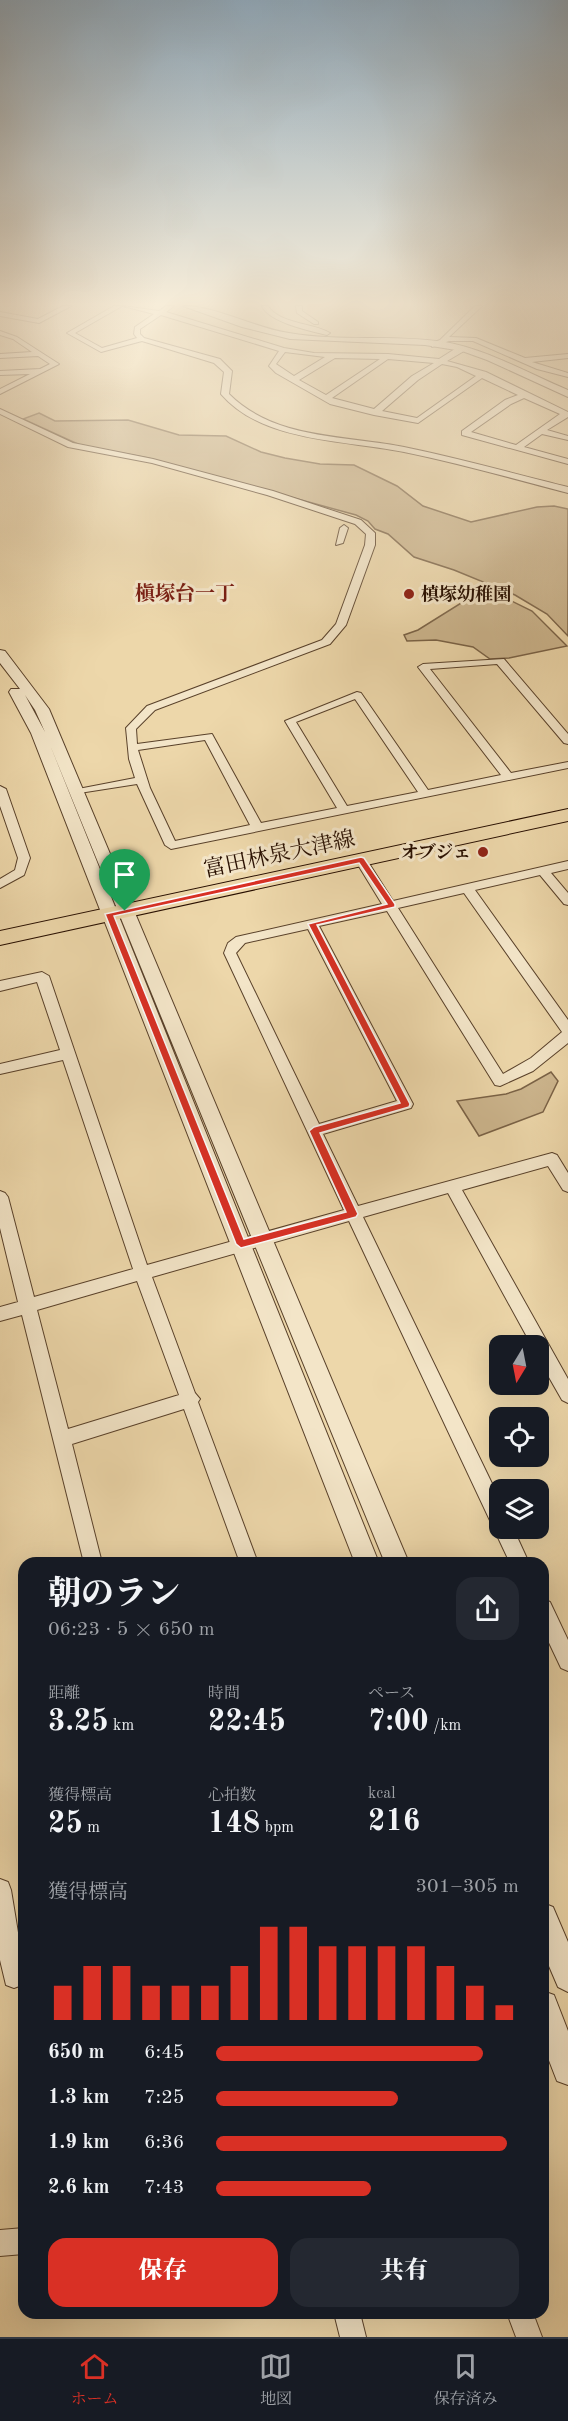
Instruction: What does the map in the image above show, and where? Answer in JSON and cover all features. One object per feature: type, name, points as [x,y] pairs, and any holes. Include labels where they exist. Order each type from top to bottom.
[{"type":"main road","name":"富田林泉大津線","points":[[0,938],[568,814]]},
{"type":"street","points":[[8,415],[71,445],[153,461],[270,493],[358,522],[371,533],[370,545],[341,626],[326,642],[151,708],[130,728],[141,780],[171,845],[568,765]]},
{"type":"street","points":[[256,415],[282,429],[320,439],[403,449],[568,490]]},
{"type":"street","points":[[389,415],[418,421],[426,415]]},
{"type":"street","points":[[490,415],[465,433],[568,462]]},
{"type":"street","points":[[517,448],[567,415]]},
{"type":"street","points":[[541,431],[568,438]]},
{"type":"street","points":[[339,543],[344,528]]},
{"type":"street","points":[[0,654],[42,709],[77,792],[117,913],[241,1244],[365,1557]]},
{"type":"street","points":[[507,776],[423,667],[500,661],[568,741]]},
{"type":"street","points":[[0,671],[25,706],[38,732],[263,1238],[395,1557]]},
{"type":"street","points":[[343,809],[290,721],[357,695],[425,793]]},
{"type":"street","points":[[133,748],[208,736],[257,827]]},
{"type":"street","points":[[77,792],[141,780]]},
{"type":"street","points":[[0,789],[24,858],[20,872],[0,884]]},
{"type":"street","points":[[361,860],[500,1081],[517,1075],[546,1055],[568,1035]]},
{"type":"street","points":[[489,1498],[352,1214],[230,953],[232,946],[241,940],[568,865]]},
{"type":"street","points":[[543,871],[568,901]]},
{"type":"street","points":[[468,889],[568,1030]]},
{"type":"street","points":[[312,924],[406,1104],[314,1131]]},
{"type":"street","points":[[0,986],[42,976],[142,1272],[191,1399],[247,1557]]},
{"type":"street","points":[[0,1069],[67,1054]]},
{"type":"street","points":[[0,1314],[241,1244],[453,1188],[552,1159],[568,1186]]},
{"type":"street","points":[[453,1188],[568,1395]]},
{"type":"street","points":[[0,1197],[92,1557]]},
{"type":"street","points":[[62,1439],[191,1399]]},
{"type":"street","points":[[508,1539],[517,1557]]},
{"type":"street","points":[[549,1622],[568,1660]]},
{"type":"street","points":[[0,1890],[13,1977]]},
{"type":"street","points":[[549,1931],[568,1977]]},
{"type":"street","points":[[549,2021],[568,2070]]},
{"type":"street","points":[[0,2243],[18,2242]]},
{"type":"street","points":[[348,2319],[352,2337]]},
{"type":"street","points":[[522,2319],[529,2337]]},
{"type":"shaded area","points":[[34,415],[43,415],[55,421],[128,420],[179,435],[226,436],[261,452],[285,458],[320,464],[354,465],[397,486],[423,506],[471,522],[537,507],[554,506],[568,509],[568,636],[547,614],[515,595],[454,570],[414,557],[388,534],[375,529],[368,521],[356,515],[148,458],[80,445],[23,419]]},
{"type":"shaded area","points":[[485,588],[532,611],[567,646],[509,658],[490,659],[473,647],[436,640],[407,641],[404,635],[418,630]]},
{"type":"shaded area","points":[[551,1072],[558,1081],[543,1112],[479,1136],[457,1101],[506,1094],[521,1089]]},
{"type":"place","name":"槙塚幼稚園","points":[[409,594]]},
{"type":"place","name":"オブジェ","points":[[483,852]]},
{"type":"district","name":"槇塚台一丁","points":[[185,593]]},
{"type":"route","points":[[361,860],[392,906],[312,924],[406,1104],[314,1131],[352,1214],[241,1244],[109,914],[125,911],[361,860]]}]
